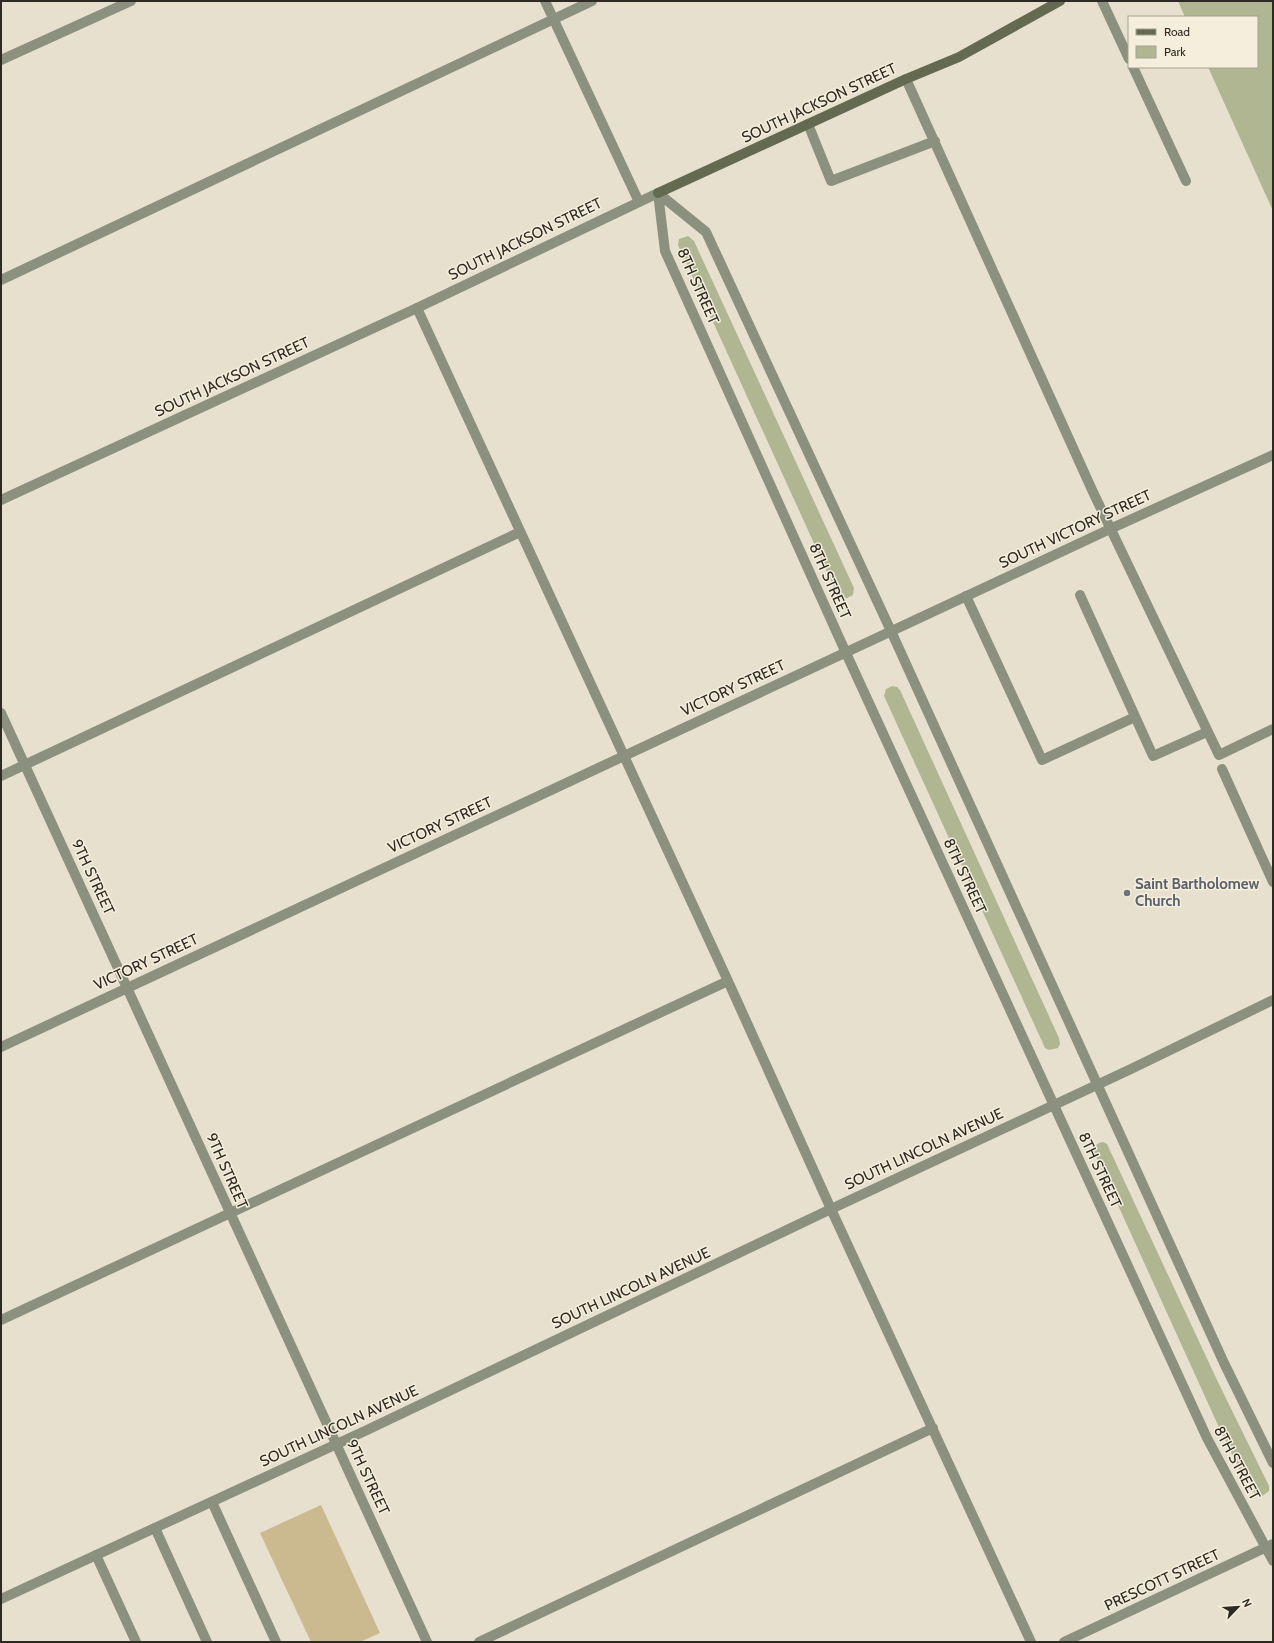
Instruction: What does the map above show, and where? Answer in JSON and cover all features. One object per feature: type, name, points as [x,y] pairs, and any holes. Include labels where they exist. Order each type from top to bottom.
[{"type":"street","points":[[1,60],[131,1]]},
{"type":"street","points":[[545,1],[639,202]]},
{"type":"street","points":[[1,280],[592,1]]},
{"type":"street","name":"SOUTH JACKSON STREET","points":[[1,500],[417,308],[658,193],[906,79],[959,57],[1060,1]]},
{"type":"street","points":[[1102,1],[1128,57]]},
{"type":"street","points":[[1133,68],[1186,181]]},
{"type":"street","points":[[906,79],[1110,529],[1219,755],[1273,729]]},
{"type":"street","points":[[808,124],[831,181],[934,141]]},
{"type":"street","name":"8TH STREET","points":[[658,193],[706,232],[891,632],[1224,1363],[1273,1463]]},
{"type":"street","name":"8TH STREET","points":[[658,193],[665,251],[846,653],[1207,1438],[1269,1546],[1273,1561]]},
{"type":"street","points":[[417,308],[728,981],[831,1209],[933,1428],[1014,1610],[1030,1642]]},
{"type":"street","name":"SOUTH VICTORY STREET","points":[[891,632],[1110,529],[1273,455]]},
{"type":"street","points":[[1,776],[520,532]]},
{"type":"street","points":[[1080,595],[1153,756],[1207,732]]},
{"type":"street","points":[[966,596],[1042,760],[1135,717]]},
{"type":"street","name":"VICTORY STREET","points":[[1,1046],[891,632]]},
{"type":"street","name":"9TH STREET","points":[[1,713],[427,1642]]},
{"type":"street","points":[[1222,770],[1273,882]]},
{"type":"street","points":[[1,1320],[728,981]]},
{"type":"street","name":"SOUTH LINCOLN AVENUE","points":[[1,1599],[336,1444],[831,1209],[1098,1085],[1273,1000]]},
{"type":"street","points":[[479,1642],[933,1428]]},
{"type":"street","points":[[212,1502],[276,1642]]},
{"type":"street","points":[[155,1528],[207,1642]]},
{"type":"street","name":"PRESCOTT STREET","points":[[1064,1642],[1269,1546]]},
{"type":"street","points":[[96,1555],[136,1642]]},
{"type":"green space","points":[[1178,1],[1273,1],[1273,211],[1208,68],[1258,68],[1258,16],[1185,16]]},
{"type":"green space","points":[[688,236],[694,241],[854,588],[853,595],[843,600],[838,596],[678,245],[679,239]]},
{"type":"green space","points":[[892,686],[897,687],[900,690],[1059,1038],[1060,1044],[1058,1048],[1049,1050],[1045,1048],[884,696],[886,689]]},
{"type":"green space","points":[[1103,1142],[1107,1144],[1217,1380],[1269,1486],[1269,1491],[1261,1497],[1255,1494],[1239,1469],[1092,1148]]},
{"type":"building","points":[[321,1505],[380,1633],[360,1642],[311,1642],[260,1533]]},
{"type":"place","name":"Saint Bartholomew Church","points":[[1127,893]]}]
